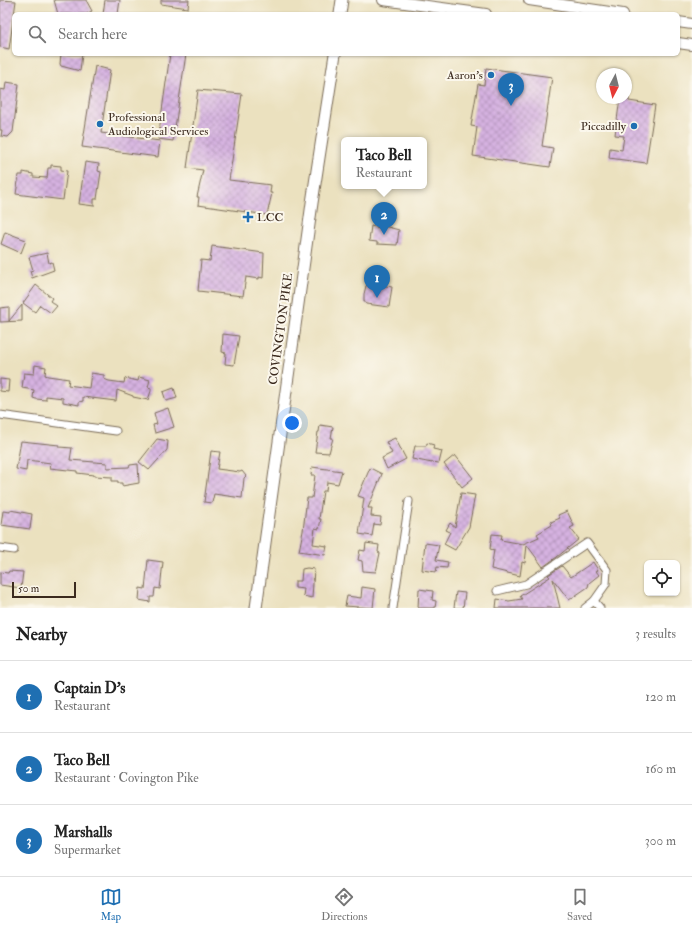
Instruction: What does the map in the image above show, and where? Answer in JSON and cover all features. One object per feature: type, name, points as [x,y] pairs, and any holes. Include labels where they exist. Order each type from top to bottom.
[{"type":"main road","points":[[340,12],[342,0]]},
{"type":"main road","points":[[383,0],[471,12]]},
{"type":"main road","points":[[529,0],[610,12]]},
{"type":"main road","points":[[680,22],[692,24]]},
{"type":"main road","points":[[680,42],[692,45]]},
{"type":"main road","name":"COVINGTON PIKE","points":[[256,608],[310,216],[335,56]]},
{"type":"street","points":[[0,415],[116,431]]},
{"type":"street","points":[[393,608],[409,501]]},
{"type":"street","points":[[497,591],[526,584],[587,543],[607,570],[606,584],[594,600],[585,608]]},
{"type":"street","points":[[0,548],[14,550]]},
{"type":"street","points":[[594,600],[600,608]]},
{"type":"building","points":[[0,0],[16,1],[14,12],[12,12],[12,28],[9,49],[0,47]]},
{"type":"building","points":[[54,0],[86,0],[92,11],[90,12],[57,12]]},
{"type":"building","points":[[105,0],[120,0],[118,12],[103,12]]},
{"type":"building","points":[[161,0],[189,0],[188,8],[161,4]]},
{"type":"building","points":[[61,56],[82,56],[80,71],[61,66]]},
{"type":"building","points":[[170,56],[186,56],[173,141],[158,139]]},
{"type":"building","points":[[95,66],[110,70],[101,133],[160,141],[158,157],[82,147]]},
{"type":"building","points":[[486,68],[552,77],[542,146],[553,148],[550,167],[473,156],[477,127],[471,126],[478,84],[484,85]]},
{"type":"building","points":[[6,82],[19,84],[13,132],[8,137],[1,136],[2,130],[0,130],[0,89],[5,90]]},
{"type":"building","points":[[198,90],[242,94],[229,180],[271,185],[270,193],[272,193],[267,215],[198,205],[199,197],[197,197],[203,170],[187,168]]},
{"type":"building","name":"Piccadilly","points":[[632,101],[655,105],[646,163],[609,158],[610,148],[622,150],[624,136],[615,135],[619,104],[632,104]]},
{"type":"building","points":[[85,162],[99,164],[98,171],[101,172],[97,199],[94,199],[94,206],[79,204]]},
{"type":"building","points":[[51,165],[61,166],[61,170],[67,171],[63,200],[16,194],[19,175],[23,175],[23,172],[33,174],[33,177],[47,178],[48,168],[51,168]]},
{"type":"building","points":[[371,226],[380,228],[384,226],[399,230],[397,245],[377,244],[377,242],[369,241]]},
{"type":"building","points":[[5,232],[26,240],[21,253],[1,244]]},
{"type":"building","points":[[212,246],[264,253],[263,278],[259,277],[259,279],[246,277],[243,296],[198,291],[201,260],[210,261]]},
{"type":"building","points":[[47,253],[49,263],[52,262],[54,270],[32,278],[30,271],[33,270],[29,257]]},
{"type":"building","points":[[369,283],[392,287],[389,307],[366,304],[364,301],[364,294],[366,286]]},
{"type":"building","points":[[36,285],[52,298],[50,301],[57,306],[51,313],[40,305],[35,312],[23,303]]},
{"type":"building","points":[[22,305],[22,321],[0,322],[0,308],[9,307],[9,321]]},
{"type":"building","points":[[223,334],[239,336],[234,365],[225,364],[226,353],[222,352]]},
{"type":"building","points":[[35,365],[46,367],[45,375],[69,379],[68,385],[89,388],[91,373],[104,375],[104,379],[109,381],[124,383],[125,378],[138,381],[139,377],[150,380],[148,387],[151,388],[151,391],[148,400],[133,397],[117,390],[116,401],[83,397],[83,401],[79,402],[79,405],[63,402],[63,398],[46,396],[46,400],[36,399],[33,398],[34,390],[22,388],[24,373],[34,374]]},
{"type":"building","points":[[0,379],[9,380],[8,392],[0,391]]},
{"type":"building","points":[[174,388],[177,398],[166,401],[163,392]]},
{"type":"building","points":[[168,408],[174,427],[155,433],[153,425],[157,424],[154,413]]},
{"type":"building","points":[[320,425],[333,427],[331,438],[333,438],[329,453],[315,452]]},
{"type":"building","points":[[395,438],[406,459],[387,469],[382,458],[392,453],[386,442]]},
{"type":"building","points":[[157,439],[168,441],[167,450],[149,470],[139,462]]},
{"type":"building","points":[[21,441],[59,445],[59,447],[72,448],[70,460],[107,463],[107,468],[129,467],[130,465],[138,464],[139,483],[122,486],[122,483],[118,483],[118,481],[112,481],[112,477],[94,476],[77,473],[77,471],[50,468],[51,463],[27,460],[26,471],[16,469]]},
{"type":"building","points":[[427,443],[434,445],[433,449],[442,451],[439,463],[412,459],[415,446],[426,446]]},
{"type":"building","points":[[211,451],[220,452],[217,469],[242,471],[246,476],[244,478],[242,498],[214,494],[212,503],[204,502]]},
{"type":"building","points":[[455,455],[473,478],[462,487],[444,464]]},
{"type":"building","points":[[312,467],[342,471],[338,484],[327,482],[326,491],[323,491],[319,529],[315,528],[313,544],[327,546],[325,555],[299,551],[307,498],[312,498],[315,475],[311,475]]},
{"type":"building","points":[[370,468],[382,474],[368,508],[372,508],[371,516],[381,517],[380,525],[374,524],[372,536],[359,534],[364,498],[358,496]]},
{"type":"building","points":[[461,493],[475,495],[469,527],[455,550],[444,544],[450,532],[446,530],[450,523],[455,527]]},
{"type":"building","points":[[10,510],[32,514],[30,529],[1,525],[3,511],[10,512]]},
{"type":"building","points":[[567,511],[574,526],[570,528],[579,539],[557,557],[543,567],[527,545],[525,563],[522,562],[520,576],[491,569],[494,550],[490,549],[492,534],[502,535],[501,540],[523,544],[539,537],[537,534],[552,525],[551,522],[560,518],[558,515]]},
{"type":"building","points":[[366,543],[379,545],[378,552],[380,553],[376,572],[363,571],[362,561],[358,560],[360,550],[365,551]]},
{"type":"building","points":[[425,543],[439,545],[436,560],[448,562],[447,568],[437,567],[436,572],[422,570]]},
{"type":"building","points":[[148,560],[163,562],[160,589],[155,588],[154,597],[150,597],[150,602],[139,600],[140,588],[145,589]]},
{"type":"building","points":[[593,562],[599,575],[589,583],[588,587],[569,600],[553,579],[560,608],[496,608],[497,599],[509,601],[522,599],[520,596],[550,577],[548,575],[562,566],[571,577]]},
{"type":"building","points":[[302,569],[314,569],[312,598],[303,596],[304,589],[295,588],[295,581],[301,581]]},
{"type":"building","points":[[9,571],[23,572],[21,588],[0,585],[0,572],[8,573]]},
{"type":"building","points":[[362,587],[375,589],[373,608],[345,606],[347,596],[361,598]]},
{"type":"building","points":[[419,589],[433,591],[432,600],[436,601],[435,608],[418,608]]},
{"type":"building","points":[[456,592],[465,593],[463,608],[454,608]]},
{"type":"place","name":"Aaron's","points":[[491,75]]},
{"type":"place","name":"Marshalls","points":[[511,106]]},
{"type":"place","name":"Professional Audiological Services","points":[[100,124]]},
{"type":"place","name":"Piccadilly","points":[[634,126]]},
{"type":"place","name":"LCC","points":[[248,217]]},
{"type":"place","name":"Taco Bell","points":[[384,235]]},
{"type":"place","name":"Captain D's","points":[[377,298]]}]
